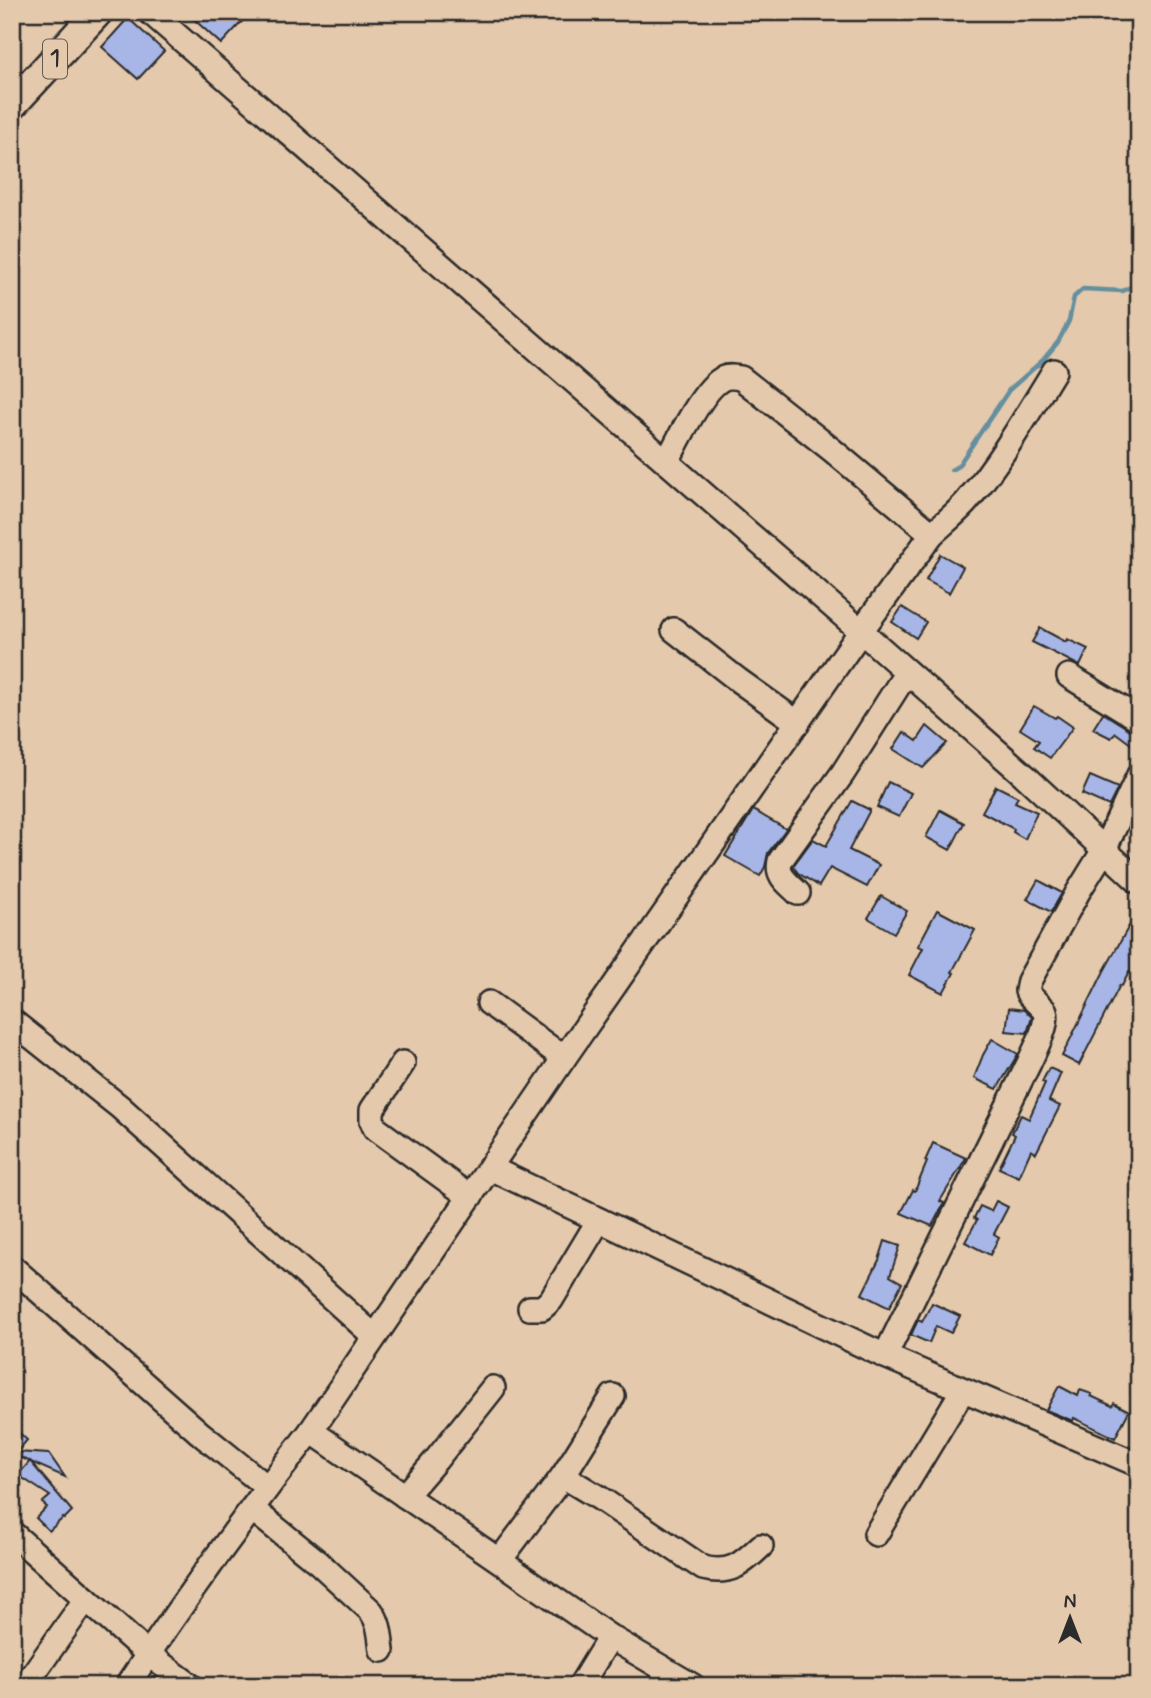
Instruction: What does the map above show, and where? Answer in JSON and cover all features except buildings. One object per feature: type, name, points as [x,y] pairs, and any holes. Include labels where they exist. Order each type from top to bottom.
[{"type":"main road","name":"1","points":[[12,105],[98,12]]},
{"type":"street","points":[[150,12],[907,672],[1024,775],[1139,882]]},
{"type":"street","points":[[127,1686],[251,1509],[311,1430],[564,1058],[861,632],[932,534],[967,501],[994,465],[1054,371]]},
{"type":"street","points":[[667,462],[694,412],[712,388],[727,377],[741,378],[932,534]]},
{"type":"street","points":[[674,630],[798,723]]},
{"type":"street","points":[[798,893],[781,876],[780,861],[843,773],[907,672]]},
{"type":"street","points":[[1069,676],[1139,719]]},
{"type":"street","points":[[885,1356],[1029,1063],[1046,1022],[1045,1011],[1028,995],[1029,981],[1104,850],[1139,775]]},
{"type":"street","points":[[489,1003],[564,1058]]},
{"type":"street","points":[[12,1021],[120,1107],[374,1336]]},
{"type":"street","points":[[403,1063],[372,1110],[373,1125],[470,1197]]},
{"type":"street","points":[[490,1168],[885,1356],[1139,1465]]},
{"type":"street","points":[[530,1308],[542,1308],[551,1300],[599,1220]]},
{"type":"street","points":[[12,1267],[201,1434],[267,1487]]},
{"type":"street","points":[[405,1496],[493,1388]]},
{"type":"street","points":[[876,1534],[963,1390]]},
{"type":"street","points":[[500,1560],[563,1476],[613,1396]]},
{"type":"street","points":[[311,1430],[610,1637],[693,1686]]},
{"type":"street","points":[[563,1476],[703,1568],[722,1570],[734,1567],[744,1562],[761,1546]]},
{"type":"street","points":[[251,1509],[318,1563],[371,1611],[379,1628],[382,1650]]},
{"type":"street","points":[[12,1533],[148,1654],[191,1686]]},
{"type":"street","points":[[31,1677],[86,1599]]},
{"type":"street","points":[[580,1686],[610,1637]]},
{"type":"waterway","points":[[951,470],[958,466],[1009,390],[1043,360],[1058,342],[1069,321],[1074,297],[1083,289],[1122,291],[1131,287],[1139,275]]}]
